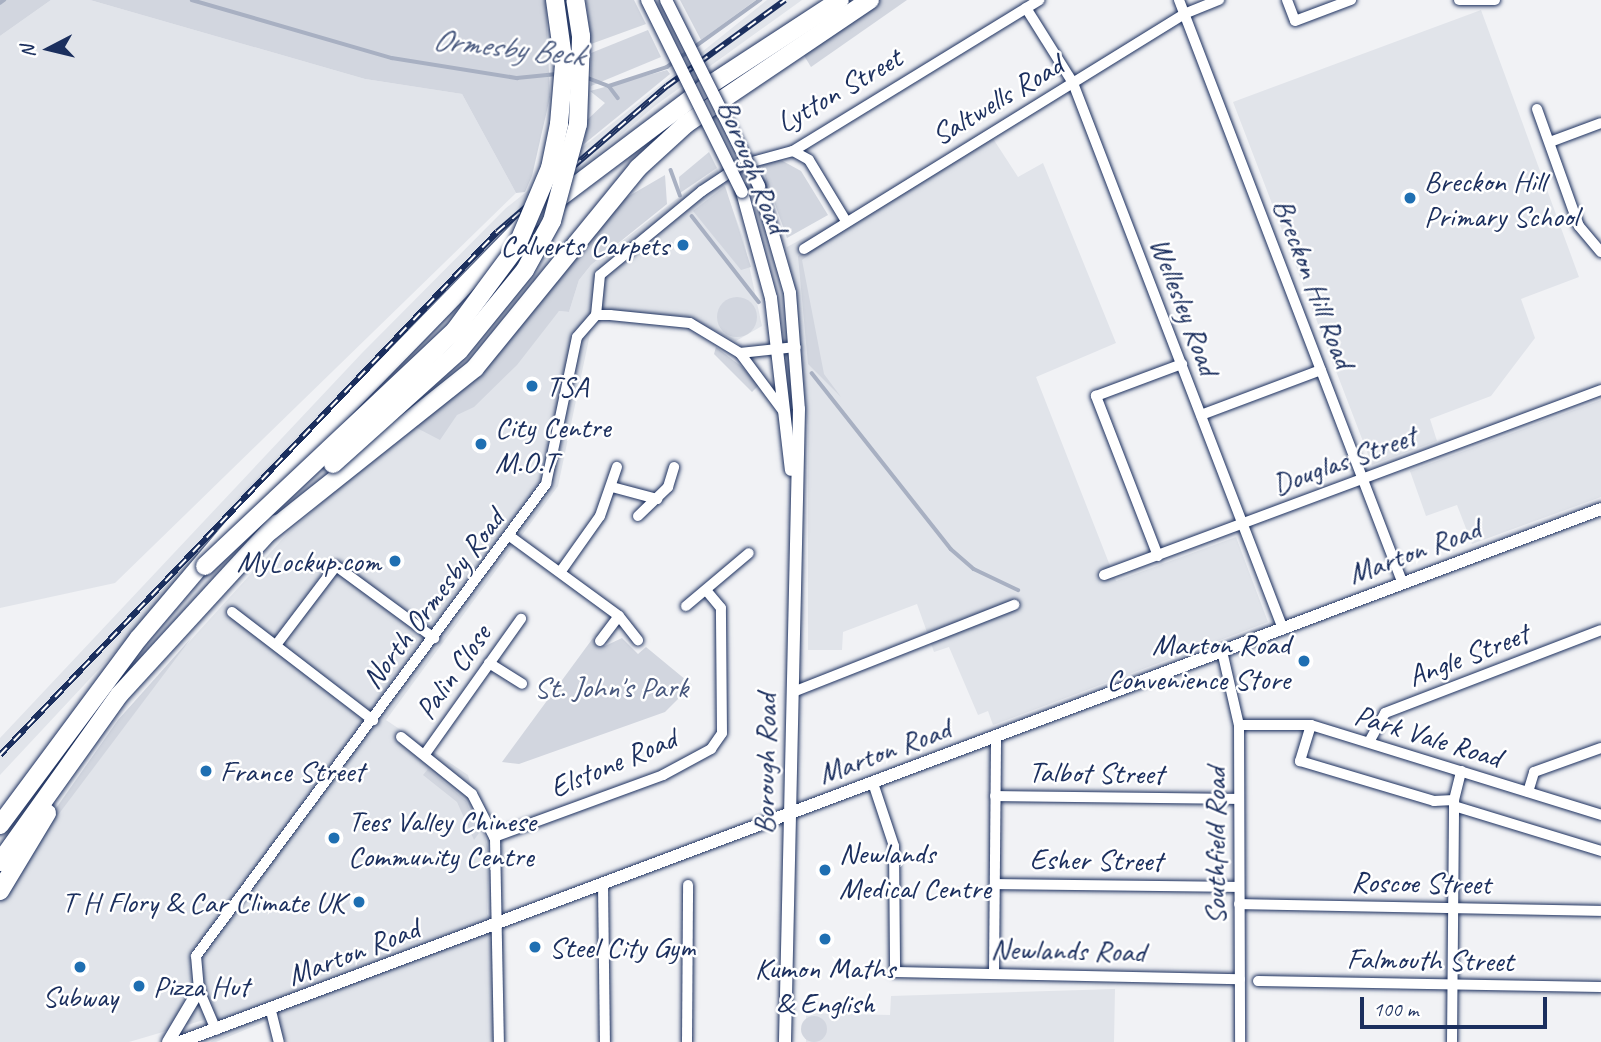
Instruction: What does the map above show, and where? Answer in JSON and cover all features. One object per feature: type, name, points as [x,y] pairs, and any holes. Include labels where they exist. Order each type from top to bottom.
[{"type":"highway","points":[[0,825],[139,638],[205,566],[455,330],[516,248],[550,168],[559,124],[564,65],[555,0]]},
{"type":"highway","points":[[0,862],[120,694],[269,532],[459,351],[525,270],[552,221],[578,124],[581,36],[575,0]]},
{"type":"highway","points":[[205,566],[255,501],[388,361],[522,226],[705,88],[840,0]]},
{"type":"highway","points":[[269,532],[475,368],[657,150],[870,0]]},
{"type":"highway","points":[[0,891],[97,744],[120,694]]},
{"type":"street","name":"Borough Road","points":[[647,0],[742,192],[771,298],[793,487]]},
{"type":"street","name":"Borough Road","points":[[666,0],[759,186],[790,293],[796,347],[799,439],[793,487],[793,692],[785,1042]]},
{"type":"street","name":"Lytton Street","points":[[596,316],[600,275],[741,165],[793,151],[1039,0]]},
{"type":"street","name":"Breckon Hill Road","points":[[1179,0],[1403,584]]},
{"type":"street","name":"Saltwells Road","points":[[804,249],[1184,13],[1219,0]]},
{"type":"street","points":[[1287,0],[1295,21],[1351,0]]},
{"type":"street","points":[[1459,0],[1495,0]]},
{"type":"street","name":"Wellesley Road","points":[[1026,8],[1073,83],[1283,629]]},
{"type":"street","points":[[1537,109],[1579,226],[1601,252]]},
{"type":"street","points":[[1549,142],[1601,122]]},
{"type":"street","points":[[793,151],[809,160],[846,221]]},
{"type":"street","points":[[596,316],[690,323],[740,353],[783,411]]},
{"type":"street","name":"North Ormesby Road","points":[[216,1030],[199,990],[196,956],[511,537],[546,484],[577,337],[596,316]]},
{"type":"street","points":[[740,353],[796,347]]},
{"type":"street","points":[[1158,556],[1096,396],[1182,364]]},
{"type":"street","points":[[1200,415],[1321,370]]},
{"type":"street","name":"Douglas Street","points":[[1104,575],[1601,390]]},
{"type":"street","points":[[561,571],[600,516],[617,467]]},
{"type":"street","points":[[638,516],[657,499],[674,467]]},
{"type":"street","points":[[612,486],[657,499]]},
{"type":"street","name":"Marton Road","points":[[183,1042],[1601,509]]},
{"type":"street","points":[[511,537],[619,616],[638,640]]},
{"type":"street","points":[[685,606],[749,553]]},
{"type":"street","points":[[276,645],[336,566],[434,638]]},
{"type":"street","name":"Elstone Road","points":[[494,838],[663,775],[711,749],[722,733],[722,608],[706,590]]},
{"type":"street","points":[[793,692],[1014,605]]},
{"type":"street","points":[[232,612],[373,720]]},
{"type":"street","points":[[600,641],[619,616]]},
{"type":"street","name":"Palin Close","points":[[425,754],[521,619]]},
{"type":"street","name":"Angle Street","points":[[1368,742],[1385,713],[1601,629]]},
{"type":"street","name":"Southfield Road","points":[[1222,651],[1239,725],[1240,1042]]},
{"type":"street","points":[[489,663],[522,684]]},
{"type":"street","name":"Park Vale Road","points":[[1239,725],[1311,725],[1601,814]]},
{"type":"street","points":[[1311,725],[1300,761],[1434,801],[1454,803],[1601,851]]},
{"type":"street","points":[[401,737],[472,794],[494,838],[499,1042]]},
{"type":"street","points":[[994,973],[996,737]]},
{"type":"street","points":[[1528,792],[1535,772],[1601,748]]},
{"type":"street","points":[[1452,1042],[1451,908],[1454,803],[1461,771]]},
{"type":"street","name":"Newlands Road","points":[[873,783],[894,846],[895,972],[1240,979]]},
{"type":"street","name":"Talbot Street","points":[[995,796],[1239,799]]},
{"type":"street","points":[[603,884],[605,1042]]},
{"type":"street","name":"Esher Street","points":[[995,884],[1239,887]]},
{"type":"street","points":[[687,1042],[688,885]]},
{"type":"street","name":"Roscoe Street","points":[[1240,904],[1601,911]]},
{"type":"street","name":"Falmouth Street","points":[[1258,981],[1601,987]]},
{"type":"street","points":[[168,1042],[199,990]]},
{"type":"street","points":[[271,1011],[279,1042]]},
{"type":"shaded area","points":[[51,0],[90,0],[365,79],[462,94],[516,193],[115,583],[0,608],[0,36]]},
{"type":"shaded area","points":[[767,0],[802,0],[656,105],[510,229],[0,775],[0,738],[362,353],[506,208]]},
{"type":"shaded area","name":"Breckon Hill Primary School","points":[[1481,10],[1579,277],[1521,299],[1535,338],[1491,396],[1430,419],[1437,441],[1372,465],[1233,102]]},
{"type":"shaded area","points":[[992,137],[1018,177],[1043,163],[1116,343],[1036,377],[1116,581],[1236,537],[1268,622],[993,725],[988,711],[978,715],[949,647],[934,652],[917,604],[843,632],[842,650],[808,650],[808,426],[787,247]]},
{"type":"shaded area","points":[[717,168],[743,237],[762,326],[736,341],[685,316],[594,315],[558,486],[386,720],[468,775],[489,852],[487,914],[504,935],[502,1042],[286,1042],[276,1017],[216,1042],[210,1042],[215,1039],[207,1019],[129,1042],[0,1042],[0,902],[34,839],[118,720],[288,533],[404,429],[559,311],[569,312],[579,280],[591,265]]},
{"type":"shaded area","points":[[1601,400],[1601,497],[1472,544],[1457,505],[1426,516],[1410,471]]},
{"type":"shaded area","points":[[1115,989],[1114,1042],[806,1042],[806,1013],[890,1015],[891,996]]},
{"type":"green space","points":[[0,0],[51,0],[0,36]]},
{"type":"green space","points":[[90,0],[546,0],[550,97],[532,176],[525,192],[516,193],[462,94],[365,79]]},
{"type":"green space","points":[[586,0],[634,0],[646,24],[591,44]]},
{"type":"green space","points":[[680,0],[756,0],[701,40]]},
{"type":"green space","points":[[878,0],[907,0],[811,67],[803,54]]},
{"type":"green space","points":[[648,30],[661,57],[591,86],[591,53]]},
{"type":"green space","points":[[667,70],[670,74],[584,144],[587,120],[605,103],[590,91]]},
{"type":"green space","points":[[709,152],[717,168],[680,193],[679,177]]},
{"type":"green space","points":[[779,159],[801,171],[828,215],[787,238],[761,165]]},
{"type":"green space","points":[[665,175],[667,204],[591,265],[579,280],[569,312],[559,311],[517,365],[474,407],[457,415],[440,440],[413,426],[617,203]]},
{"type":"green space","points":[[725,186],[751,267],[741,270],[693,211]]},
{"type":"green space","points":[[842,231],[802,260],[824,374],[841,397],[808,364],[798,256]]},
{"type":"green space","points":[[737,297],[745,298],[751,303],[756,309],[756,325],[751,331],[745,336],[737,337],[729,336],[723,331],[718,325],[717,317],[718,309],[723,303],[729,298]]},
{"type":"green space","points":[[716,347],[742,367],[759,385],[752,392],[714,354]]},
{"type":"green space","points":[[192,637],[43,835],[39,833],[118,720]]},
{"type":"green space","name":"St. John's Park","points":[[593,638],[605,646],[622,638],[638,654],[646,647],[692,685],[665,712],[519,764],[502,762]]},
{"type":"green space","points":[[428,769],[466,801],[479,833],[474,840],[457,802],[423,775]]},
{"type":"green space","points":[[814,1016],[823,1020],[827,1029],[823,1038],[814,1042],[805,1038],[801,1029],[805,1020]]},
{"type":"waterway","name":"Ormesby Beck","points":[[0,3],[4,0]]},
{"type":"waterway","name":"Ormesby Beck","points":[[192,0],[392,58],[517,78],[557,74]]},
{"type":"waterway","name":"Ormesby Beck","points":[[585,77],[609,86],[667,67],[760,0]]},
{"type":"waterway","points":[[609,86],[618,98]]},
{"type":"waterway","points":[[671,170],[680,195]]},
{"type":"waterway","points":[[692,216],[759,302]]},
{"type":"waterway","points":[[812,373],[951,549],[974,569],[1018,590]]},
{"type":"railway","points":[[0,755],[497,232],[667,86],[785,0]]},
{"type":"place","name":"Breckon Hill Primary School","points":[[1410,198]]},
{"type":"place","name":"Calverts Carpets","points":[[683,245]]},
{"type":"place","name":"TSA","points":[[532,386]]},
{"type":"place","name":"City Centre M.O.T","points":[[481,444]]},
{"type":"place","name":"MyLockup.com","points":[[395,561]]},
{"type":"place","name":"Marton Road Convenience Store","points":[[1304,661]]},
{"type":"place","name":"France Street","points":[[206,771]]},
{"type":"place","name":"Tees Valley Chinese Community Centre","points":[[334,838]]},
{"type":"place","name":"Newlands Medical Centre","points":[[825,870]]},
{"type":"place","name":"T H Flory & Car Climate UK","points":[[359,902]]},
{"type":"place","name":"Kumon Maths & English","points":[[825,939]]},
{"type":"place","name":"Steel City Gym","points":[[535,947]]},
{"type":"place","name":"Subway","points":[[80,967]]},
{"type":"place","name":"Pizza Hut","points":[[139,986]]}]
